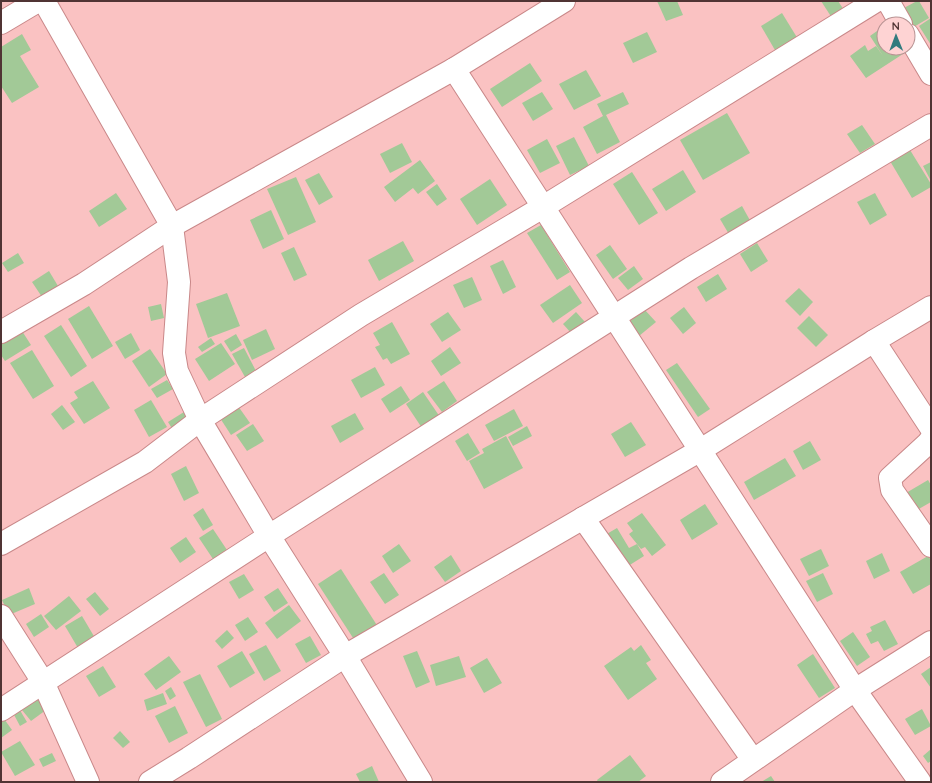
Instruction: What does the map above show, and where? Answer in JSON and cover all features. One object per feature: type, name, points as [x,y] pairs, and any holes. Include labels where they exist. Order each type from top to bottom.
[{"type":"street","points":[[1,23],[38,1]]},
{"type":"street","points":[[44,1],[172,226],[179,282],[174,353],[177,371],[200,420],[269,536],[346,656],[420,782]]},
{"type":"street","points":[[1,332],[84,284],[172,226],[454,68],[564,1]]},
{"type":"street","points":[[1,544],[145,462],[200,420],[360,315],[543,207],[876,1]]},
{"type":"street","points":[[888,1],[896,16]]},
{"type":"street","points":[[916,49],[931,74]]},
{"type":"street","points":[[454,68],[855,690],[920,782]]},
{"type":"street","points":[[1,710],[269,536],[691,268],[931,125]]},
{"type":"street","points":[[150,782],[346,656],[699,450],[931,307]]},
{"type":"street","points":[[874,341],[931,428]]},
{"type":"street","points":[[931,439],[890,478],[892,490],[931,546]]},
{"type":"street","points":[[583,518],[753,760]]},
{"type":"street","points":[[1,616],[43,682],[88,782]]},
{"type":"street","points":[[722,782],[855,690],[931,642]]},
{"type":"building","points":[[657,1],[677,1],[683,15],[666,21]]},
{"type":"building","points":[[821,1],[838,1],[844,10],[832,18]]},
{"type":"building","points":[[919,1],[929,18],[916,26],[916,16],[906,16],[902,9]]},
{"type":"building","points":[[782,13],[801,44],[779,57],[761,26]]},
{"type":"building","points":[[931,18],[931,45],[919,26]]},
{"type":"building","points":[[647,32],[657,52],[633,63],[623,43]]},
{"type":"building","points":[[876,32],[876,45],[870,36]]},
{"type":"building","points":[[22,34],[31,50],[20,56],[39,87],[12,103],[1,86],[1,47]]},
{"type":"building","points":[[865,45],[868,51],[876,46],[876,56],[900,56],[866,78],[850,56]]},
{"type":"building","points":[[530,63],[542,81],[502,107],[490,89]]},
{"type":"building","points":[[586,70],[601,96],[574,110],[559,84]]},
{"type":"building","points":[[542,92],[553,109],[533,121],[522,103]]},
{"type":"building","points":[[623,92],[629,104],[606,115],[620,142],[597,154],[583,127],[603,116],[597,104]]},
{"type":"building","points":[[727,113],[750,153],[703,180],[680,140]]},
{"type":"building","points":[[862,125],[875,144],[860,153],[847,134]]},
{"type":"building","points":[[574,137],[589,166],[570,175],[556,146]]},
{"type":"building","points":[[547,139],[560,163],[540,173],[527,150]]},
{"type":"building","points":[[402,143],[412,162],[390,173],[380,154]]},
{"type":"building","points":[[910,150],[931,184],[931,187],[912,198],[890,161]]},
{"type":"building","points":[[420,160],[435,181],[418,194],[413,188],[395,202],[384,187]]},
{"type":"building","points":[[931,162],[931,181],[923,166]]},
{"type":"building","points":[[683,170],[696,192],[666,211],[652,189]]},
{"type":"building","points":[[632,172],[658,213],[639,225],[613,184]]},
{"type":"building","points":[[319,173],[333,197],[319,205],[305,180]]},
{"type":"building","points":[[296,177],[316,222],[288,235],[267,189]]},
{"type":"building","points":[[490,179],[507,205],[477,225],[460,199]]},
{"type":"building","points":[[437,184],[447,199],[437,206],[426,192]]},
{"type":"building","points":[[116,193],[127,209],[99,227],[89,211]]},
{"type":"building","points":[[875,193],[887,215],[870,225],[857,202]]},
{"type":"building","points":[[742,206],[752,224],[730,236],[720,219]]},
{"type":"building","points":[[271,210],[284,239],[263,249],[250,220]]},
{"type":"building","points":[[541,225],[570,272],[557,280],[527,233]]},
{"type":"building","points":[[403,241],[414,261],[379,281],[368,260]]},
{"type":"building","points":[[757,243],[768,261],[751,272],[740,254]]},
{"type":"building","points":[[610,245],[627,269],[613,279],[596,255]]},
{"type":"building","points":[[294,247],[307,275],[294,281],[281,253]]},
{"type":"building","points":[[18,253],[24,263],[8,272],[2,263]]},
{"type":"building","points":[[503,260],[516,287],[503,294],[490,266]]},
{"type":"building","points":[[634,266],[643,279],[628,290],[618,278]]},
{"type":"building","points":[[49,271],[58,286],[42,297],[32,282]]},
{"type":"building","points":[[718,274],[727,289],[706,302],[697,287]]},
{"type":"building","points":[[472,277],[482,300],[464,308],[453,285]]},
{"type":"building","points":[[570,285],[582,303],[553,323],[540,305]]},
{"type":"building","points":[[799,288],[813,302],[800,316],[785,301]]},
{"type":"building","points":[[227,293],[240,326],[208,338],[196,304]]},
{"type":"building","points":[[161,304],[164,318],[151,321],[148,307]]},
{"type":"building","points":[[89,306],[113,346],[92,359],[68,319]]},
{"type":"building","points":[[684,307],[696,323],[683,334],[670,318]]},
{"type":"building","points":[[644,309],[656,322],[639,336],[628,323]]},
{"type":"building","points":[[448,312],[461,330],[442,342],[430,324]]},
{"type":"building","points":[[576,312],[585,322],[572,334],[563,324]]},
{"type":"building","points":[[809,316],[828,335],[816,347],[797,328]]},
{"type":"building","points":[[392,322],[410,354],[391,364],[387,358],[383,360],[375,347],[380,345],[373,333]]},
{"type":"building","points":[[61,325],[87,366],[71,377],[44,336]]},
{"type":"building","points":[[266,329],[275,349],[252,360],[243,340]]},
{"type":"building","points":[[22,331],[31,345],[5,361],[1,355],[1,344]]},
{"type":"building","points":[[131,333],[140,350],[125,359],[115,342]]},
{"type":"building","points":[[236,334],[242,345],[231,352],[224,341]]},
{"type":"building","points":[[211,338],[215,344],[202,352],[198,347]]},
{"type":"building","points":[[221,343],[235,364],[209,381],[195,359]]},
{"type":"building","points":[[450,347],[461,363],[441,376],[431,361]]},
{"type":"building","points":[[244,348],[256,371],[245,377],[232,354]]},
{"type":"building","points":[[150,349],[167,374],[149,387],[132,361]]},
{"type":"building","points":[[32,350],[54,386],[33,399],[10,363]]},
{"type":"building","points":[[677,363],[710,409],[698,417],[666,370]]},
{"type":"building","points":[[375,367],[385,385],[361,398],[351,380]]},
{"type":"building","points":[[167,380],[173,389],[157,398],[151,389]]},
{"type":"building","points":[[93,381],[110,408],[84,424],[70,403],[78,398],[74,392]]},
{"type":"building","points":[[444,381],[457,401],[442,412],[427,392]]},
{"type":"building","points":[[401,386],[410,400],[390,413],[381,399]]},
{"type":"building","points":[[423,392],[442,420],[424,431],[406,404]]},
{"type":"building","points":[[151,400],[167,427],[149,437],[134,410]]},
{"type":"building","points":[[62,405],[75,422],[63,430],[51,414]]},
{"type":"building","points":[[238,406],[250,423],[231,435],[220,418]]},
{"type":"building","points":[[514,409],[523,426],[494,441],[485,425]]},
{"type":"building","points":[[184,412],[190,420],[173,430],[168,422]]},
{"type":"building","points":[[355,413],[364,429],[340,443],[331,426]]},
{"type":"building","points":[[631,422],[646,445],[625,457],[611,434]]},
{"type":"building","points":[[253,424],[264,441],[247,451],[236,435]]},
{"type":"building","points":[[527,426],[532,436],[513,446],[508,437]]},
{"type":"building","points":[[468,433],[480,453],[467,461],[455,441]]},
{"type":"building","points":[[506,436],[523,468],[484,489],[469,461],[484,453],[482,449]]},
{"type":"building","points":[[810,441],[821,460],[803,470],[793,451]]},
{"type":"building","points":[[785,458],[796,476],[754,500],[744,482]]},
{"type":"building","points":[[186,466],[199,493],[184,501],[171,474]]},
{"type":"building","points":[[928,480],[931,485],[931,502],[917,510],[906,493]]},
{"type":"building","points":[[705,504],[718,524],[692,540],[680,520]]},
{"type":"building","points":[[203,508],[213,525],[203,531],[193,515]]},
{"type":"building","points":[[642,513],[666,545],[652,556],[645,547],[641,549],[629,534],[633,531],[627,523]]},
{"type":"building","points":[[617,528],[629,548],[637,544],[644,556],[625,568],[605,535]]},
{"type":"building","points":[[213,529],[229,553],[215,562],[199,538]]},
{"type":"building","points":[[186,537],[196,552],[180,563],[170,548]]},
{"type":"building","points":[[399,544],[411,561],[393,573],[382,556]]},
{"type":"building","points":[[821,549],[829,566],[809,576],[800,559]]},
{"type":"building","points":[[882,553],[890,571],[874,579],[866,561]]},
{"type":"building","points":[[451,555],[461,571],[445,582],[434,567]]},
{"type":"building","points":[[928,556],[931,560],[931,584],[913,594],[900,572]]},
{"type":"building","points":[[341,569],[380,630],[357,644],[318,584]]},
{"type":"building","points":[[384,573],[399,595],[385,604],[370,582]]},
{"type":"building","points":[[823,573],[833,594],[817,602],[806,581]]},
{"type":"building","points":[[244,574],[254,590],[239,599],[229,582]]},
{"type":"building","points":[[29,588],[35,604],[9,615],[2,600]]},
{"type":"building","points":[[278,588],[288,603],[274,612],[264,597]]},
{"type":"building","points":[[95,592],[109,609],[100,616],[86,599]]},
{"type":"building","points":[[69,596],[81,611],[56,630],[44,616]]},
{"type":"building","points":[[289,605],[301,621],[277,639],[265,623]]},
{"type":"building","points":[[41,614],[49,627],[34,637],[26,624]]},
{"type":"building","points":[[82,616],[95,638],[78,648],[65,626]]},
{"type":"building","points":[[248,617],[258,632],[245,641],[235,625]]},
{"type":"building","points":[[885,620],[898,644],[884,651],[878,641],[871,644],[866,634],[872,631],[870,627]]},
{"type":"building","points":[[227,630],[234,638],[222,649],[215,641]]},
{"type":"building","points":[[853,632],[870,657],[857,666],[840,641]]},
{"type":"building","points":[[310,636],[321,655],[306,663],[295,644]]},
{"type":"building","points":[[266,645],[281,671],[264,681],[249,654]]},
{"type":"building","points":[[641,645],[651,660],[646,663],[657,679],[628,700],[604,666],[631,647],[634,651]]},
{"type":"building","points":[[242,651],[255,673],[230,688],[217,666]]},
{"type":"building","points":[[417,651],[430,682],[416,688],[403,656]]},
{"type":"building","points":[[813,654],[835,688],[819,698],[797,665]]},
{"type":"building","points":[[169,656],[181,672],[156,690],[144,674]]},
{"type":"building","points":[[459,656],[466,677],[436,686],[430,665]]},
{"type":"building","points":[[487,658],[502,683],[484,693],[470,668]]},
{"type":"building","points":[[103,666],[116,687],[99,697],[86,676]]},
{"type":"building","points":[[931,667],[931,688],[921,674]]},
{"type":"building","points":[[200,674],[222,719],[206,727],[183,682]]},
{"type":"building","points":[[171,687],[176,696],[170,700],[165,691]]},
{"type":"building","points":[[163,693],[167,704],[147,711],[144,700]]},
{"type":"building","points":[[41,696],[50,707],[31,721],[22,710]]},
{"type":"building","points":[[175,706],[188,733],[169,743],[155,716]]},
{"type":"building","points":[[18,707],[27,722],[20,726],[12,711]]},
{"type":"building","points":[[922,709],[931,726],[915,735],[905,719]]},
{"type":"building","points":[[2,716],[12,730],[1,738],[1,717]]},
{"type":"building","points":[[120,731],[130,742],[123,748],[113,738]]},
{"type":"building","points":[[20,741],[35,765],[15,776],[1,752]]},
{"type":"building","points":[[931,749],[931,761],[928,763],[923,756]]},
{"type":"building","points":[[52,753],[56,761],[43,767],[39,759]]},
{"type":"building","points":[[630,755],[646,776],[638,782],[598,782],[597,780]]},
{"type":"building","points":[[372,766],[379,782],[360,782],[356,774]]},
{"type":"building","points":[[771,776],[775,782],[761,782]]}]
